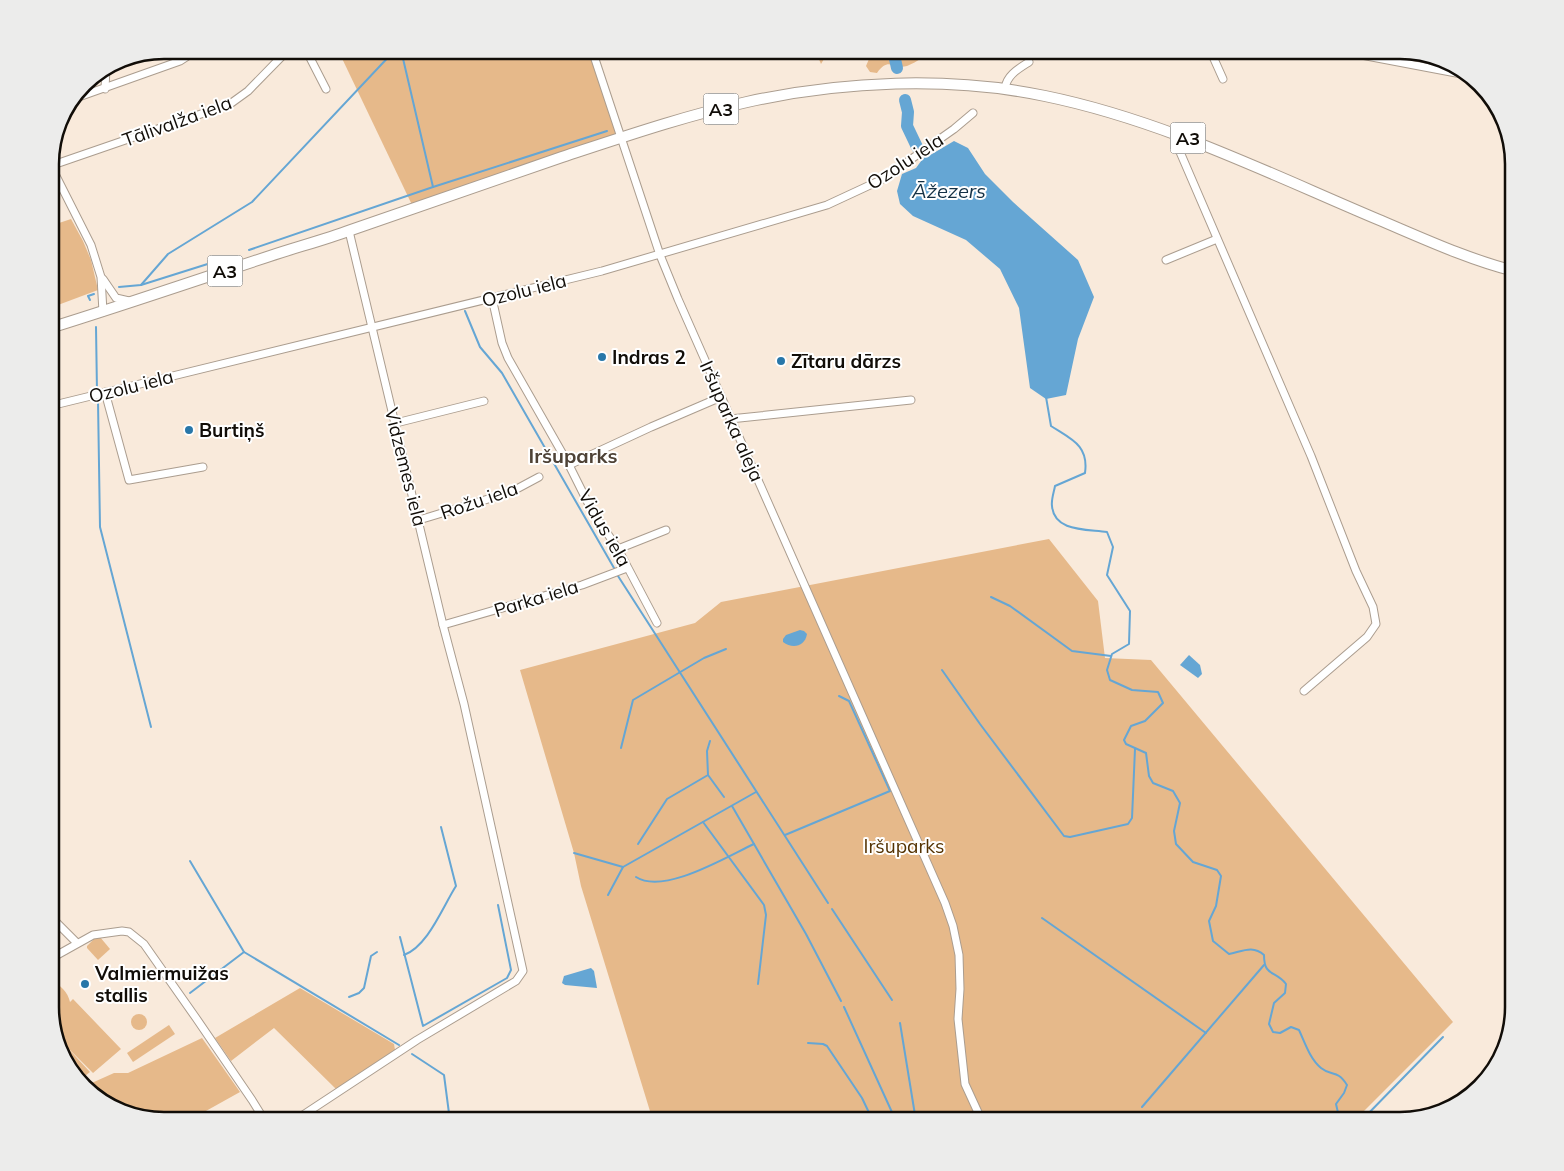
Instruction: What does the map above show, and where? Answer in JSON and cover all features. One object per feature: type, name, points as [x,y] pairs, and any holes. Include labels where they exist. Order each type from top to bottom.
[{"type":"highway","name":"A3","points":[[59,325],[349,231],[620,138],[752,101],[848,87],[898,84],[1005,88],[1049,96],[1134,119],[1221,150],[1426,239],[1491,265],[1505,268]]},
{"type":"street","points":[[85,95],[183,59]]},
{"type":"street","name":"Tālivalža iela","points":[[59,162],[230,104],[244,94],[279,59]]},
{"type":"street","points":[[311,59],[326,89]]},
{"type":"street","name":"Iršuparka aleja","points":[[595,59],[660,254],[730,419],[945,902],[953,926],[959,955],[960,988],[958,1018],[965,1084],[978,1112]]},
{"type":"street","points":[[1214,59],[1223,79]]},
{"type":"street","points":[[1383,59],[1451,72]]},
{"type":"street","points":[[1005,88],[1006,82],[1014,71],[1029,62]]},
{"type":"street","points":[[105,89],[106,77]]},
{"type":"street","name":"Ozolu iela","points":[[59,404],[602,271],[827,205],[883,179],[954,130],[972,113]]},
{"type":"street","points":[[1180,136],[1178,143],[1180,152],[1312,456],[1356,571],[1373,607],[1376,624],[1367,637],[1304,691]]},
{"type":"street","points":[[59,182],[92,245],[102,277],[110,292],[120,300],[134,301]]},
{"type":"street","name":"Vidzemes iela","points":[[308,1112],[417,1040],[516,981],[523,971],[464,704],[443,625],[349,231]]},
{"type":"street","points":[[1166,260],[1217,239]]},
{"type":"street","points":[[102,277],[103,312]]},
{"type":"street","name":"Vidus iela","points":[[492,298],[502,343],[508,358],[569,465],[592,511],[618,550],[657,623]]},
{"type":"street","points":[[105,392],[129,480],[204,467]]},
{"type":"street","points":[[569,465],[721,397]]},
{"type":"street","points":[[730,419],[911,400]]},
{"type":"street","points":[[396,423],[484,401]]},
{"type":"street","name":"Rožu iela","points":[[419,520],[511,492],[539,477]]},
{"type":"street","points":[[618,550],[666,530]]},
{"type":"street","name":"Parka iela","points":[[443,625],[582,584],[628,568]]},
{"type":"street","points":[[59,925],[77,943]]},
{"type":"street","points":[[59,954],[93,935],[122,931],[129,932],[144,944],[208,1034],[259,1112]]},
{"type":"green space","points":[[342,59],[595,59],[620,138],[413,207]]},
{"type":"green space","points":[[869,59],[920,59],[902,67],[888,64],[877,73],[870,72],[866,66]]},
{"type":"green space","points":[[71,219],[91,260],[98,290],[59,305],[59,223]]},
{"type":"green space","name":"Iršuparks","points":[[1049,539],[1098,601],[1105,658],[1151,660],[1453,1022],[1363,1112],[650,1112],[581,886],[574,853],[520,670],[695,623],[721,602]]},
{"type":"green space","points":[[100,937],[110,949],[98,960],[87,946],[95,938]]},
{"type":"green space","points":[[59,986],[63,989],[70,1002],[73,999],[121,1049],[93,1073],[67,1047],[62,1034],[59,1014]]},
{"type":"green space","points":[[300,988],[394,1044],[395,1050],[336,1089],[274,1028],[231,1061],[215,1038]]},
{"type":"green space","points":[[139,1014],[147,1022],[139,1030],[131,1022]]},
{"type":"green space","points":[[169,1025],[175,1034],[133,1062],[127,1053]]},
{"type":"green space","points":[[202,1038],[240,1092],[204,1112],[164,1112],[130,1107],[111,1098],[92,1083],[114,1073],[128,1073]]},
{"type":"green space","points":[[67,1048],[90,1072],[85,1076]]},
{"type":"water","name":"Āžezers","points":[[954,141],[968,148],[985,174],[1013,202],[1078,260],[1094,297],[1078,339],[1066,395],[1046,399],[1030,388],[1019,308],[1000,269],[966,240],[913,216],[900,204],[897,191],[902,174],[916,168],[924,157]]},
{"type":"water","points":[[800,630],[807,634],[804,642],[798,646],[790,646],[783,642],[786,635]]},
{"type":"water","points":[[1189,655],[1200,665],[1202,674],[1198,678],[1180,665]]},
{"type":"water","points":[[591,968],[594,971],[597,988],[565,985],[562,983],[564,976]]},
{"type":"waterway","points":[[141,285],[168,254],[252,202],[387,59]]},
{"type":"waterway","points":[[403,59],[433,187]]},
{"type":"waterway","points":[[895,59],[897,68]]},
{"type":"waterway","points":[[905,100],[908,112],[907,126],[917,147]]},
{"type":"waterway","points":[[249,250],[433,187],[607,131]]},
{"type":"waterway","points":[[119,287],[141,285],[233,256]]},
{"type":"waterway","points":[[90,300],[88,296],[94,294]]},
{"type":"waterway","points":[[465,311],[480,347],[502,373],[614,568]]},
{"type":"waterway","points":[[96,327],[97,392]]},
{"type":"waterway","points":[[1046,397],[1051,426],[1077,444],[1086,463],[1085,473],[1055,486],[1052,499],[1054,514],[1059,521],[1073,528],[1107,532],[1113,547],[1107,575],[1130,611],[1129,644],[1112,654],[1107,670],[1110,680],[1132,690],[1158,692],[1163,703],[1145,721],[1131,726],[1124,740],[1126,744],[1146,753],[1149,776],[1153,783],[1173,791],[1180,803],[1174,831],[1176,844],[1193,862],[1217,870],[1221,876],[1216,906],[1209,921],[1213,941],[1229,954],[1252,949],[1260,952],[1264,955],[1264,962],[1268,970],[1286,984],[1285,993],[1274,1003],[1269,1024],[1273,1032],[1280,1033],[1291,1027],[1299,1030],[1317,1064],[1325,1071],[1340,1077],[1347,1085],[1336,1104],[1338,1112]]},
{"type":"waterway","points":[[98,401],[100,527],[151,727]]},
{"type":"waterway","points":[[618,576],[828,903]]},
{"type":"waterway","points":[[991,597],[1010,606],[1072,651],[1111,656]]},
{"type":"waterway","points":[[621,748],[633,700],[704,658],[726,649]]},
{"type":"waterway","points":[[942,670],[1064,836],[1070,837],[1128,824],[1132,818],[1135,749]]},
{"type":"waterway","points":[[785,835],[890,791],[849,701],[839,696]]},
{"type":"waterway","points":[[710,741],[707,751],[708,775],[724,797]]},
{"type":"waterway","points":[[638,844],[667,799],[708,775]]},
{"type":"waterway","points":[[574,853],[623,867],[756,792]]},
{"type":"waterway","points":[[732,806],[806,934],[841,1001]]},
{"type":"waterway","points":[[703,822],[764,905],[766,915],[758,984]]},
{"type":"waterway","points":[[404,955],[420,944],[427,935],[456,886],[441,827]]},
{"type":"waterway","points":[[636,877],[648,881],[678,878],[712,865],[754,844]]},
{"type":"waterway","points":[[190,861],[244,952],[399,1045]]},
{"type":"waterway","points":[[608,895],[623,867]]},
{"type":"waterway","points":[[400,937],[423,1026],[507,978],[511,970],[498,905]]},
{"type":"waterway","points":[[832,909],[892,1000]]},
{"type":"waterway","points":[[1042,918],[1206,1033]]},
{"type":"waterway","points":[[190,993],[244,952]]},
{"type":"waterway","points":[[349,997],[359,993],[364,988],[371,956],[377,952]]},
{"type":"waterway","points":[[1142,1107],[1264,965]]},
{"type":"waterway","points":[[844,1007],[892,1112]]},
{"type":"waterway","points":[[900,1023],[915,1112]]},
{"type":"waterway","points":[[1370,1112],[1443,1037]]},
{"type":"waterway","points":[[808,1043],[827,1046],[862,1098],[869,1112]]},
{"type":"waterway","points":[[412,1054],[444,1075],[449,1112]]},
{"type":"place","name":"Indras 2","points":[[602,357]]},
{"type":"place","name":"Zītaru dārzs","points":[[781,361]]},
{"type":"place","name":"Burtiņš","points":[[189,430]]},
{"type":"place","name":"Valmiermuižas stallis","points":[[85,984]]},
{"type":"district","name":"Iršuparks","points":[[573,455]]}]
